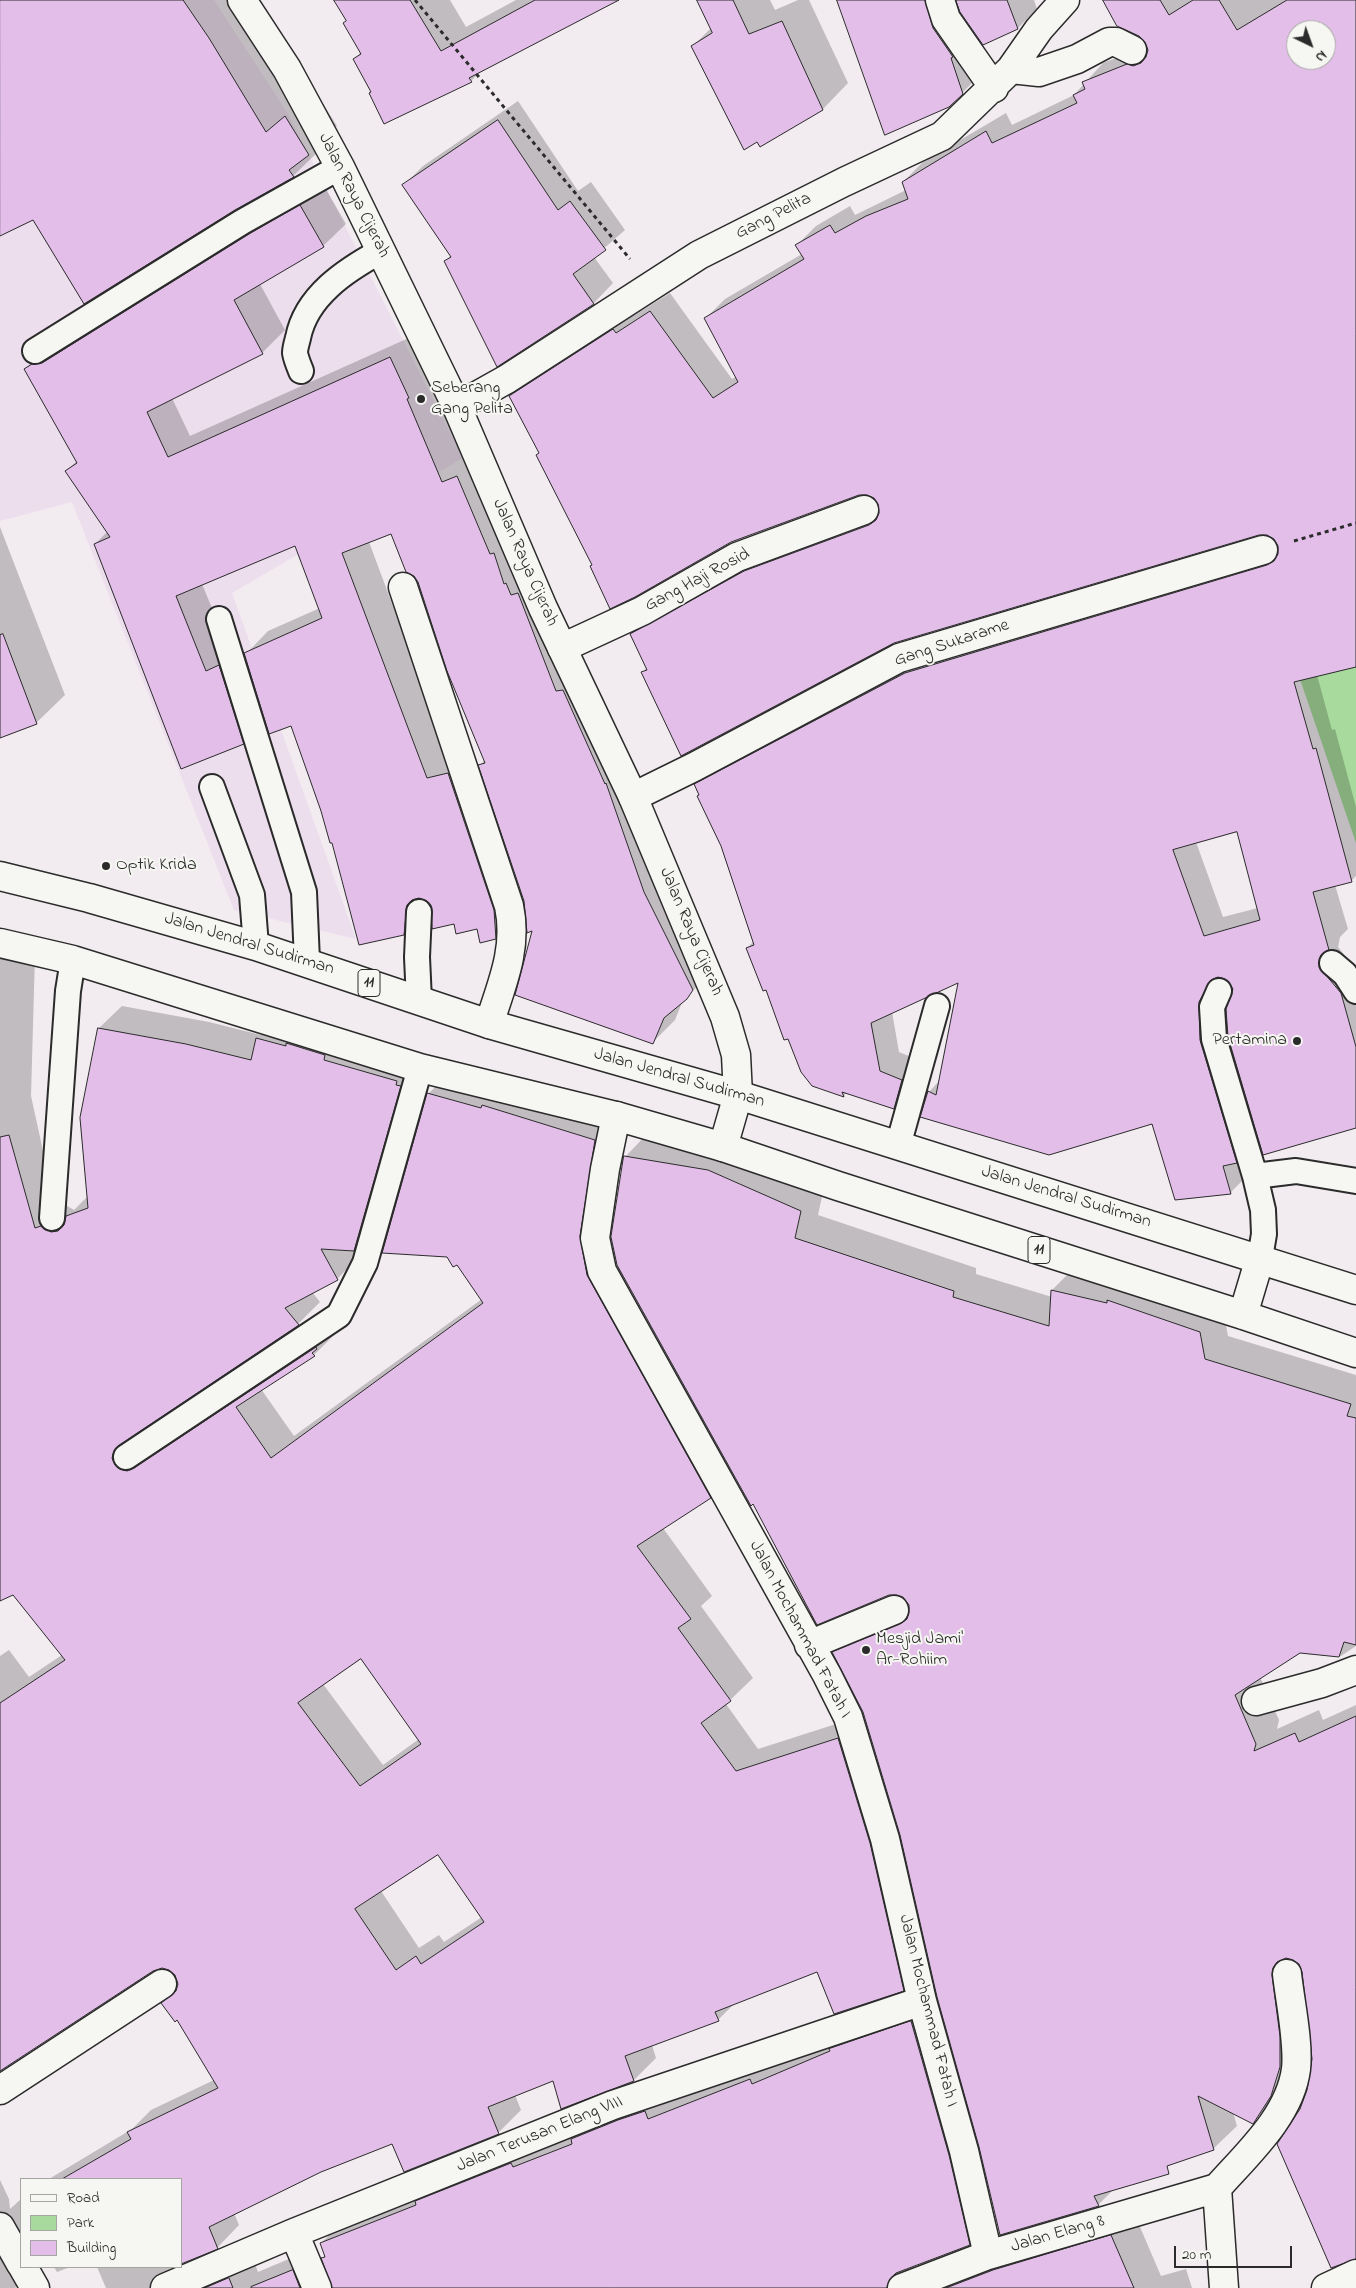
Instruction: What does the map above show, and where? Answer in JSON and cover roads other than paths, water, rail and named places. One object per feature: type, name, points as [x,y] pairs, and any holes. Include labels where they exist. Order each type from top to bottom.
[{"type":"main road","name":"Jalan Raya Cijerah","points":[[242,0],[287,69],[340,166],[457,407],[562,648],[633,797],[725,1017],[736,1055],[738,1095],[723,1147]]},
{"type":"main road","points":[[940,0],[946,19],[1002,79],[1039,72],[1077,59],[1109,42],[1116,42],[1132,50]]},
{"type":"main road","name":"Gang Pelita","points":[[457,407],[507,379],[698,255],[822,192],[942,136],[1002,79],[1039,29],[1065,0]]},
{"type":"main road","name":"Gang Haji Rosid","points":[[562,648],[642,610],[737,557],[864,510]]},
{"type":"main road","name":"Gang Sukarame","points":[[633,797],[694,767],[899,658],[1262,550]]},
{"type":"main road","points":[[403,587],[509,906],[513,925],[511,953],[489,1024]]},
{"type":"main road","name":"Jalan Jendral Sudirman","points":[[0,876],[88,898],[307,961],[489,1024],[738,1095],[1260,1258],[1356,1290]]},
{"type":"main road","name":"11","points":[[0,943],[73,960],[420,1068],[616,1116],[723,1147],[1356,1353]]},
{"type":"main road","name":"Jalan Mochammad Fatah I","points":[[616,1116],[604,1170],[595,1238],[602,1271],[809,1645],[827,1674],[848,1717],[885,1839],[922,2001],[964,2151],[988,2255]]},
{"type":"main road","points":[[1243,1315],[1260,1258]]},
{"type":"main road","points":[[809,1645],[894,1610]]},
{"type":"main road","points":[[1256,1701],[1322,1683],[1356,1670]]},
{"type":"main road","points":[[1224,2288],[1217,2188],[1270,2127],[1288,2096],[1296,2068],[1287,1974]]},
{"type":"main road","points":[[0,2090],[162,1984]]},
{"type":"main road","name":"Jalan Terusan Elang VIII","points":[[165,2288],[294,2233],[613,2105],[922,2001]]},
{"type":"main road","name":"Jalan Elang 8","points":[[902,2288],[988,2255],[1217,2188]]},
{"type":"main road","points":[[0,2227],[20,2262]]},
{"type":"main road","points":[[294,2233],[317,2288]]},
{"type":"main road","points":[[23,2268],[35,2288]]},
{"type":"main road","points":[[1326,2288],[1356,2274]]},
{"type":"lane","points":[[35,351],[242,222],[340,166]]},
{"type":"lane","points":[[301,371],[295,352],[300,324],[312,305],[325,290],[350,268],[381,251]]},
{"type":"lane","points":[[219,620],[304,892],[307,961]]},
{"type":"lane","points":[[212,787],[252,895],[256,946]]},
{"type":"lane","points":[[419,912],[417,957],[419,1001]]},
{"type":"lane","points":[[52,1218],[68,991],[73,960]]},
{"type":"lane","points":[[1332,963],[1345,974],[1356,991]]},
{"type":"lane","points":[[1219,991],[1212,1007],[1214,1039],[1255,1176],[1263,1210],[1264,1234],[1260,1258]]},
{"type":"lane","points":[[898,1146],[937,1006]]},
{"type":"lane","points":[[126,1457],[339,1314],[365,1263],[420,1068]]},
{"type":"lane","points":[[1255,1176],[1296,1171],[1356,1181]]},
{"type":"place","name":"Seberang Gang Pelita","points":[[421,399]]},
{"type":"place","name":"Optik Krida","points":[[106,866]]},
{"type":"place","name":"Pertamina","points":[[1297,1041]]},
{"type":"place","name":"Mesjid Jami' Ar-Rohiim","points":[[866,1650]]}]
